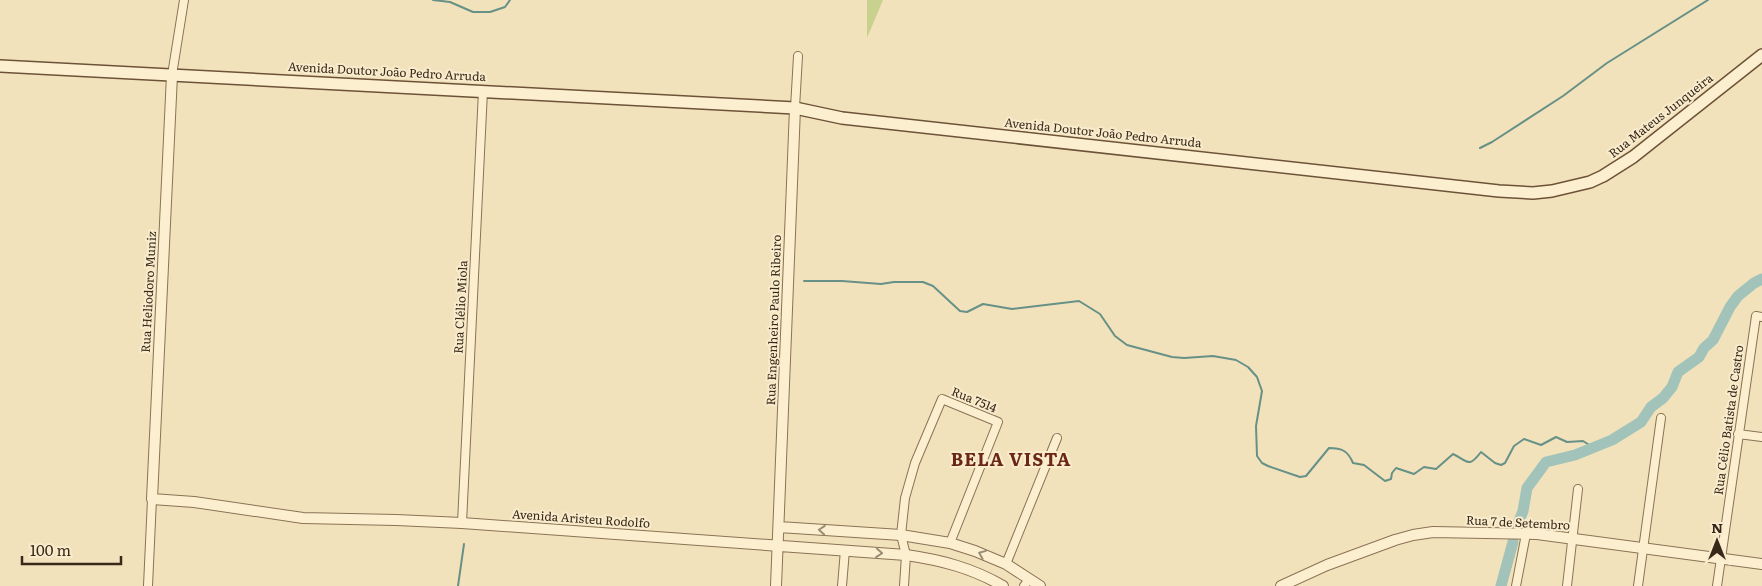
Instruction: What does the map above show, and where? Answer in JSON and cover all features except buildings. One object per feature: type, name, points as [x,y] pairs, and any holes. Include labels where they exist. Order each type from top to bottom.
[{"type":"main road","name":"Rua Mateus Junqueira","points":[[1361,176],[1515,193],[1552,191],[1590,182],[1611,172],[1633,157],[1762,55]]},
{"type":"main road","name":"Avenida Doutor João Pedro Arruda","points":[[0,66],[772,106],[790,112],[795,108],[801,114],[810,117],[842,118],[1361,176]]},
{"type":"street","name":"Rua Heliodoro Muniz","points":[[148,586],[172,75],[184,0]]},
{"type":"street","name":"Rua Engenheiro Paulo Ribeiro","points":[[776,586],[798,56]]},
{"type":"street","name":"Rua Clélio Miola","points":[[462,523],[483,91]]},
{"type":"street","name":"Rua Célio Batista de Castro","points":[[1717,586],[1738,434],[1759,316]]},
{"type":"street","name":"Rua 7514","points":[[901,535],[902,516],[909,482],[942,399],[998,422],[950,543]]},
{"type":"street","points":[[1638,586],[1661,418]]},
{"type":"street","points":[[1738,434],[1762,437]]},
{"type":"street","points":[[1006,564],[1057,438]]},
{"type":"street","points":[[1567,586],[1578,489]]},
{"type":"street","name":"Avenida Aristeu Rodolfo","points":[[152,498],[194,502],[303,518],[462,523],[906,555],[951,563],[967,568],[1003,586]]},
{"type":"street","points":[[779,527],[901,535],[950,543],[1006,564],[1027,582],[1040,586]]},
{"type":"street","name":"Rua 7 de Setembro","points":[[1281,586],[1326,565],[1413,535],[1446,532],[1526,534],[1572,538],[1762,564]]},
{"type":"street","points":[[1516,586],[1526,534]]},
{"type":"street","points":[[901,535],[906,555],[904,586]]},
{"type":"street","points":[[842,586],[844,550]]},
{"type":"green space","points":[[867,0],[883,0],[867,38]]},
{"type":"waterway","points":[[433,0],[450,2],[473,12],[490,12],[505,7],[510,0]]},
{"type":"waterway","points":[[1480,148],[1563,96],[1607,63],[1708,0]]},
{"type":"waterway","points":[[1517,526],[1523,511],[1527,488],[1546,462],[1575,455],[1612,440],[1641,422],[1651,407],[1663,398],[1672,387],[1678,372],[1699,357],[1704,348],[1713,340],[1730,307],[1738,296],[1762,279]]},
{"type":"waterway","points":[[804,281],[881,284],[923,282],[933,286],[960,311],[967,312],[983,304],[1012,309],[1079,301],[1100,314],[1115,336],[1127,345],[1172,357],[1213,356],[1236,360],[1248,367],[1257,377],[1262,391],[1256,426],[1257,456],[1262,463],[1268,466],[1300,477],[1306,476],[1329,448],[1344,451],[1353,463],[1364,465],[1385,481],[1391,479],[1392,473],[1396,468],[1414,474],[1424,467],[1436,469],[1453,454],[1470,462],[1481,452],[1495,463],[1501,465],[1505,463],[1514,446],[1524,439],[1541,445],[1556,437],[1567,442],[1583,441],[1594,448]]},
{"type":"waterway","points":[[1501,586],[1513,542]]},
{"type":"waterway","points":[[458,586],[464,544]]},
{"type":"district","name":"BELA VISTA","points":[[1011,460]]}]
